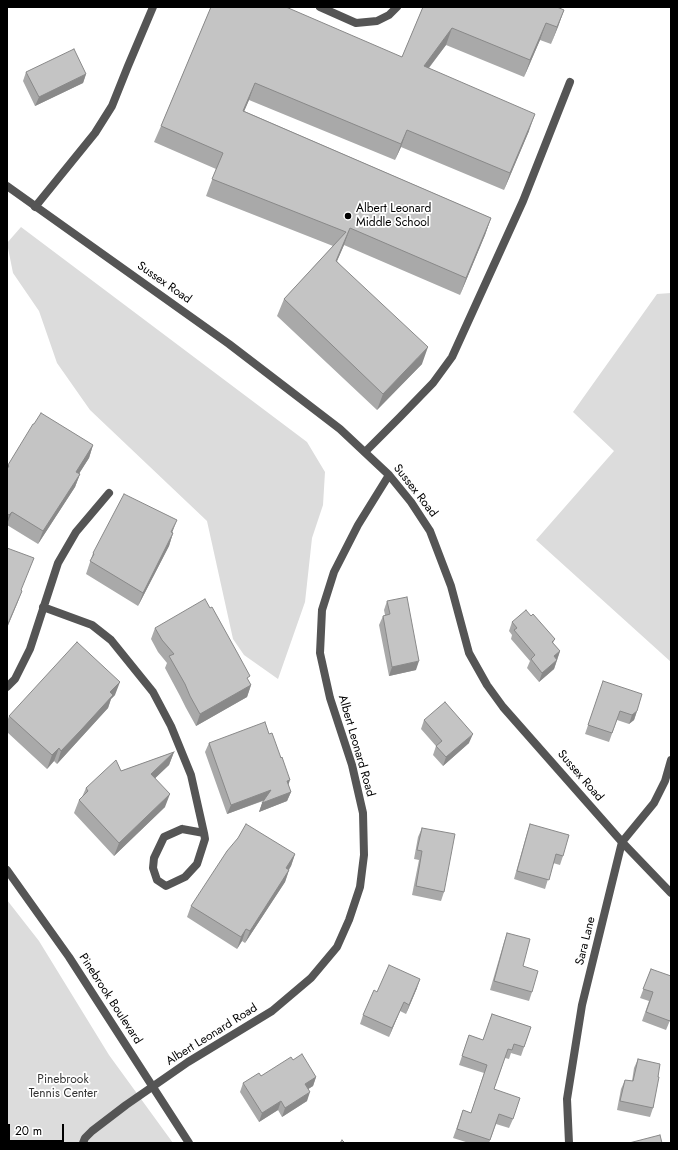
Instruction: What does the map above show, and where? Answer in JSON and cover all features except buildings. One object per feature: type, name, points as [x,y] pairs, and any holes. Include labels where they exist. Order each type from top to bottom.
[{"type":"street","points":[[35,207],[95,133],[112,106],[153,7]]},
{"type":"street","points":[[320,7],[356,23],[377,20],[389,15],[397,7]]},
{"type":"street","points":[[365,452],[433,383],[452,357],[523,200],[570,82]]},
{"type":"street","name":"Sussex Road","points":[[7,186],[229,344],[340,429],[389,475],[430,531],[451,586],[469,653],[487,685],[503,707],[622,842],[671,893]]},
{"type":"street","name":"Albert Leonard Road","points":[[83,1143],[85,1138],[92,1131],[126,1104],[188,1062],[272,1012],[311,978],[337,947],[349,920],[360,888],[364,855],[363,813],[352,765],[330,698],[320,653],[322,610],[334,572],[358,525],[389,475]]},
{"type":"street","points":[[7,687],[15,679],[30,649],[58,563],[76,532],[109,493]]},
{"type":"street","points":[[43,608],[92,625],[111,640],[153,692],[171,726],[190,775],[204,833],[205,839],[197,864],[185,877],[166,886],[157,880],[153,868],[154,858],[164,838],[182,829],[204,833]]},
{"type":"street","name":"Sara Lane","points":[[569,1143],[567,1099],[582,1005],[622,842],[654,803],[665,781],[671,760]]},
{"type":"street","name":"Pinebrook Boulevard","points":[[7,870],[69,957],[189,1143]]},
{"type":"green space","points":[[21,227],[307,442],[325,472],[323,505],[312,538],[305,602],[278,679],[244,655],[233,639],[207,521],[90,410],[57,363],[39,311],[13,273],[7,243]]},
{"type":"green space","points":[[671,293],[671,662],[536,540],[614,451],[573,412],[657,294]]},
{"type":"green space","name":"Pinebrook Tennis Center","points":[[7,900],[39,941],[109,1055],[173,1143],[7,1143]]},
{"type":"place","name":"Albert Leonard Middle School","points":[[348,216]]}]
